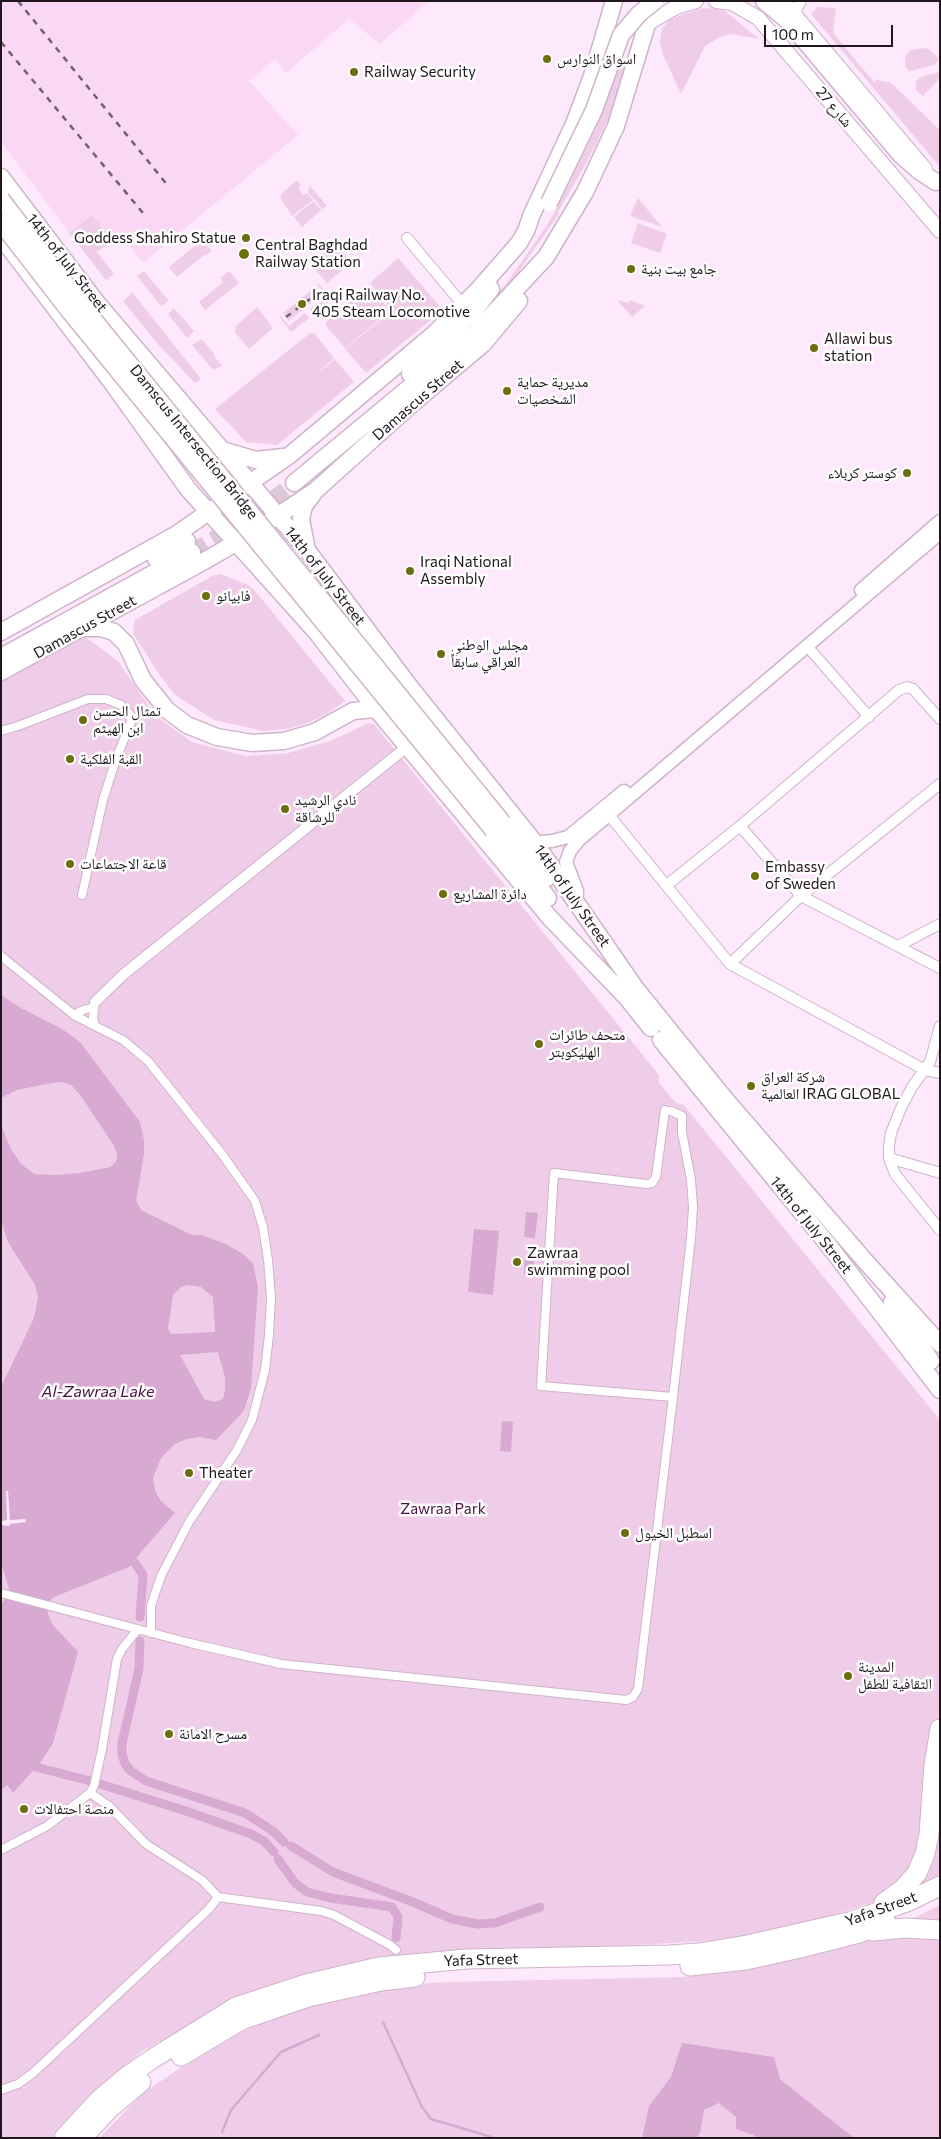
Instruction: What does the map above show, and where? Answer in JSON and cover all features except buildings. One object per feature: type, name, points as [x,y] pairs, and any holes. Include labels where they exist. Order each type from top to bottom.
[{"type":"highway","points":[[856,1926],[903,1889],[917,1872],[925,1854],[929,1834],[934,1765],[940,1729]]},
{"type":"highway","name":"Yafa Street","points":[[64,2138],[106,2094],[152,2059],[236,2007],[306,1984],[379,1968],[467,1959],[698,1953],[856,1926],[940,1886]]},
{"type":"highway","name":"Yafa Street","points":[[82,2138],[134,2086],[163,2067],[241,2020],[308,1997],[381,1980],[466,1972],[664,1968],[746,1960],[940,1898]]},
{"type":"highway","points":[[856,1926],[940,1930]]},
{"type":"main road","name":"Damascus Street","points":[[546,257],[474,334],[291,478],[414,371],[451,335],[488,294],[509,264],[574,124],[592,76],[613,40],[614,1]]},
{"type":"main road","points":[[522,237],[549,203],[588,124],[621,35],[639,14],[696,1]]},
{"type":"main road","name":"شارع 27","points":[[716,1],[730,2],[758,18],[940,231]]},
{"type":"main road","points":[[764,1],[787,20],[900,155],[919,172],[938,184]]},
{"type":"main road","name":"شارع 27","points":[[781,1],[796,16],[938,184]]},
{"type":"main road","name":"Damascus Street","points":[[273,519],[315,491],[413,403],[483,344],[519,300],[585,192],[616,126],[651,12]]},
{"type":"main road","points":[[613,40],[630,49],[640,47]]},
{"type":"main road","name":"14th of July Street","points":[[1,176],[97,303],[222,450],[245,486],[273,519],[307,550],[527,843],[566,912]]},
{"type":"main road","name":"Damscus Intersection Bridge","points":[[1,199],[82,304],[498,826]]},
{"type":"main road","name":"Damscus Intersection Bridge","points":[[1,223],[70,312],[498,826]]},
{"type":"main road","name":"14th of July Street","points":[[1,237],[113,384],[188,489],[214,508],[240,540],[260,571],[317,633],[376,709],[408,746],[566,912],[630,991],[656,1034],[940,1344]]},
{"type":"main road","name":"Damascus Street","points":[[245,486],[290,455],[435,334],[522,237]]},
{"type":"main road","points":[[222,450],[256,460],[290,455]]},
{"type":"main road","points":[[188,489],[190,509],[188,518],[189,548],[238,561],[260,571]]},
{"type":"main road","points":[[307,550],[301,530],[301,519],[304,506],[315,491]]},
{"type":"main road","name":"Damascus Street","points":[[1,672],[85,628],[189,548],[214,508]]},
{"type":"main road","name":"Damascus Street","points":[[1,632],[189,548],[240,540]]},
{"type":"main road","name":"Damascus Street","points":[[1,645],[189,548]]},
{"type":"main road","name":"Damascus Street","points":[[1,657],[189,548]]},
{"type":"main road","points":[[85,628],[101,628],[114,632],[126,644],[143,680],[167,710],[187,725],[217,737],[252,742],[284,741],[316,732],[353,711],[376,709]]},
{"type":"main road","name":"14th of July Street","points":[[498,826],[527,843]]},
{"type":"main road","name":"14th of July Street","points":[[498,826],[721,1103],[826,1242],[939,1386]]},
{"type":"main road","points":[[866,1262],[940,1358]]},
{"type":"main road","name":"14th of July Street","points":[[866,1262],[939,1386]]},
{"type":"street","points":[[796,16],[801,1]]},
{"type":"street","points":[[407,238],[463,305]]},
{"type":"street","points":[[527,843],[560,840],[574,833],[843,606],[940,521]]},
{"type":"street","points":[[566,912],[577,890],[566,866],[566,857],[579,840],[940,533]]},
{"type":"street","points":[[807,646],[869,717]]},
{"type":"street","points":[[667,885],[740,826],[899,690],[906,687],[913,689],[940,719]]},
{"type":"street","points":[[1,731],[88,699],[106,699],[121,705],[130,714],[132,722],[116,759],[103,800],[82,895]]},
{"type":"street","points":[[74,1016],[95,1004],[124,974],[408,746]]},
{"type":"street","points":[[730,964],[801,896],[940,784]]},
{"type":"street","points":[[609,815],[730,964],[925,1070],[940,1073]]},
{"type":"street","points":[[740,826],[801,896],[940,968]]},
{"type":"street","points":[[898,946],[940,924]]},
{"type":"street","points":[[1,956],[74,1016],[123,1040],[148,1062],[222,1154],[256,1201],[263,1227],[271,1297],[269,1335],[265,1370],[252,1420],[237,1450],[189,1522],[161,1576],[151,1606],[151,1633]]},
{"type":"street","points":[[95,1004],[93,1018],[95,1026]]},
{"type":"street","points":[[940,1026],[934,1051],[925,1070],[912,1086],[901,1108],[892,1133],[889,1158],[895,1174],[940,1230]]},
{"type":"street","points":[[1,1592],[151,1633],[281,1664],[626,1700],[633,1697],[638,1689],[673,1397],[692,1238],[692,1180],[682,1132],[682,1116],[668,1110],[656,1177],[652,1183],[646,1184],[554,1173],[541,1386],[673,1397]]},
{"type":"street","points":[[889,1158],[940,1173]]},
{"type":"street","points":[[1,1850],[47,1826],[90,1793],[94,1786],[102,1749],[117,1659],[122,1649],[138,1629]]},
{"type":"street","points":[[90,1793],[114,1810],[146,1844],[202,1880],[218,1897],[321,1911],[334,1915],[396,1950]]},
{"type":"street","points":[[1,2090],[18,2084],[33,2073],[202,1916],[218,1897]]},
{"type":"shaded area","points":[[1,1],[429,1],[380,44],[349,19],[286,73],[275,59],[249,81],[298,135],[143,263],[121,235],[112,241],[92,215],[69,233],[1,142]]},
{"type":"green space","points":[[818,7],[836,8],[833,33],[874,82],[877,79],[890,82],[940,130],[940,167],[811,14]]},
{"type":"green space","points":[[702,8],[725,11],[759,39],[732,34],[720,37],[705,46],[681,94],[662,52],[660,42],[662,29],[670,19]]},
{"type":"green space","points":[[929,49],[939,59],[934,65],[910,71],[906,68],[905,56],[911,50]]},
{"type":"green space","points":[[621,58],[627,60],[609,117],[589,158],[558,212],[559,214],[512,281],[461,338],[458,336],[507,283],[549,222],[598,124]]},
{"type":"green space","points":[[940,72],[940,78],[923,96],[916,90],[916,81],[923,76]]},
{"type":"green space","points":[[297,180],[301,186],[298,188],[303,195],[307,193],[313,200],[292,216],[280,197]]},
{"type":"green space","points":[[310,186],[327,206],[322,209],[308,192]]},
{"type":"green space","points":[[638,198],[662,227],[630,216]]},
{"type":"green space","points":[[313,201],[321,210],[302,227],[294,217]]},
{"type":"green space","points":[[92,215],[112,241],[97,252],[114,274],[106,280],[69,233]]},
{"type":"green space","points":[[638,223],[667,234],[660,253],[631,243]]},
{"type":"green space","points":[[202,240],[212,251],[204,255],[177,277],[169,267]]},
{"type":"green space","points":[[333,245],[338,246],[352,262],[327,283],[310,264]]},
{"type":"green space","points":[[398,258],[443,310],[366,373],[345,349],[390,312],[391,309],[370,283]]},
{"type":"green space","points":[[144,271],[169,301],[161,306],[137,276]]},
{"type":"green space","points":[[229,271],[239,283],[205,310],[199,302],[223,282],[220,278]]},
{"type":"green space","points":[[319,284],[331,300],[314,314],[310,309],[326,296],[317,285]]},
{"type":"green space","points":[[370,285],[390,311],[345,348],[326,326],[326,322]]},
{"type":"green space","points":[[314,288],[320,295],[289,321],[283,313]]},
{"type":"green space","points":[[132,292],[201,379],[195,383],[156,342],[123,301]]},
{"type":"green space","points":[[617,300],[628,303],[630,300],[645,306],[632,317]]},
{"type":"green space","points":[[257,307],[273,328],[249,349],[235,332],[235,327]]},
{"type":"green space","points":[[174,308],[194,331],[187,338],[168,314]]},
{"type":"green space","points":[[305,313],[309,318],[291,332],[279,316],[289,326]]},
{"type":"green space","points":[[310,333],[315,334],[334,358],[312,378],[335,359],[354,382],[277,445],[246,442],[215,409]]},
{"type":"green space","points":[[202,339],[222,366],[213,370],[192,345]]},
{"type":"green space","points":[[220,574],[248,585],[256,592],[345,701],[327,714],[308,723],[287,729],[263,731],[214,720],[175,695],[134,635],[135,620],[212,576]]},
{"type":"green space","name":"Zawraa Park","points":[[84,636],[118,661],[156,716],[192,742],[245,756],[288,753],[330,741],[369,723],[374,724],[659,1075],[659,1083],[676,1103],[683,1104],[940,1420],[940,1874],[904,1892],[797,1927],[745,1939],[541,1950],[233,2001],[142,2051],[96,2093],[57,2138],[1,2138],[1,681]]},
{"type":"green space","points":[[940,1905],[940,2138],[99,2138],[142,2094],[187,2063],[234,2035],[286,2013],[340,1997],[400,1985],[448,1982],[682,1977],[736,1971],[824,1952],[880,1935]]},
{"type":"water","name":"Al-Zawraa Lake","points":[[1,995],[21,1008],[62,1029],[80,1042],[140,1122],[144,1140],[144,1154],[136,1201],[141,1210],[192,1235],[202,1235],[226,1244],[243,1254],[253,1263],[258,1287],[251,1388],[245,1408],[216,1440],[200,1437],[186,1439],[175,1444],[161,1458],[153,1478],[155,1491],[161,1501],[175,1513],[129,1567],[54,1597],[48,1602],[47,1611],[52,1624],[78,1652],[53,1743],[40,1763],[13,1793],[7,1785],[1,1790],[1,1605],[10,1592],[1,1563],[1,1387],[34,1318],[38,1298],[35,1285],[8,1242],[1,1220],[1,1125],[11,1149],[21,1164],[34,1174],[57,1175],[107,1168],[112,1166],[117,1160],[117,1153],[81,1096],[71,1085],[62,1082],[51,1083],[17,1090],[1,1098]],"holes":[[[188,1285],[201,1287],[213,1297],[215,1332],[171,1334],[168,1329],[173,1295],[181,1287]],[[218,1352],[225,1378],[225,1390],[223,1399],[214,1402],[204,1399],[180,1355]]]},
{"type":"water","points":[[526,1212],[538,1213],[535,1238],[524,1237]]},
{"type":"water","points":[[474,1229],[499,1231],[493,1295],[468,1292]]},
{"type":"water","points":[[532,1255],[535,1266],[530,1276],[524,1274],[525,1256]]},
{"type":"water","points":[[502,1421],[513,1422],[511,1452],[500,1451]]},
{"type":"water","points":[[682,2043],[774,2057],[780,2079],[854,2138],[753,2138],[754,2135],[736,2129],[736,2117],[719,2103],[704,2110],[700,2133],[696,2138],[642,2138],[649,2106],[671,2077]]},
{"type":"pier","points":[[6,1491],[8,1491],[10,1520],[25,1519],[26,1522],[10,1524],[10,1526],[1,1525],[1,1521],[7,1520]]},
{"type":"waterway","points":[[135,1563],[143,1575],[140,1617]]},
{"type":"waterway","points":[[140,1641],[139,1669],[122,1743],[122,1754],[125,1764],[131,1771],[146,1781],[245,1813],[273,1831],[284,1842]]},
{"type":"waterway","points":[[36,1767],[90,1781]]},
{"type":"waterway","points":[[100,1784],[251,1834],[264,1841],[274,1852]]},
{"type":"waterway","points":[[291,1846],[333,1872],[452,1919],[478,1924],[495,1923],[540,1907]]},
{"type":"waterway","points":[[278,1859],[295,1883],[307,1892],[331,1898],[392,1907],[398,1917],[396,1938]]},
{"type":"waterway","points":[[383,2022],[422,2107],[431,2119],[495,2138]]},
{"type":"waterway","points":[[222,2132],[231,2110],[281,2052],[319,2035]]},
{"type":"tunnel","points":[[192,552],[248,518],[294,483]]},
{"type":"railway","points":[[18,1],[169,187]]},
{"type":"railway","points":[[1,42],[143,213]]},
{"type":"railway","points":[[286,317],[318,293]]},
{"type":"place","name":"اسواق النوارس","points":[[547,59]]},
{"type":"place","name":"Railway Security","points":[[354,72]]},
{"type":"place","name":"Goddess Shahiro Statue","points":[[246,238]]},
{"type":"place","name":"Central Baghdad Railway Station","points":[[244,254]]},
{"type":"place","name":"جامع بيت بنية","points":[[631,269]]},
{"type":"place","name":"Iraqi Railway No. 405 Steam Locomotive","points":[[302,304]]},
{"type":"place","name":"Allawi bus station","points":[[814,348]]},
{"type":"place","name":"مديرية حماية الشخصيات","points":[[507,391]]},
{"type":"place","name":"كوستر كربلاء","points":[[907,473]]},
{"type":"place","name":"Iraqi National Assembly","points":[[410,571]]},
{"type":"place","name":"فابيانو","points":[[206,596]]},
{"type":"place","name":"مجلس الوطني العراقي سابقاً","points":[[441,654]]},
{"type":"place","name":"تمثال الحسن ابن الهيثم","points":[[83,720]]},
{"type":"place","name":"القبة الفلكية","points":[[70,759]]},
{"type":"place","name":"نادي الرشيد للرشاقة","points":[[285,809]]},
{"type":"place","name":"قاعة الاجتماعات","points":[[70,864]]},
{"type":"place","name":"Embassy of Sweden","points":[[755,876]]},
{"type":"place","name":"دائرة المشاريع","points":[[443,894]]},
{"type":"place","name":"متحف طائرات الهليكوبتر","points":[[539,1044]]},
{"type":"place","name":"شركة العراق العالمية IRAG GLOBAL","points":[[751,1086]]},
{"type":"place","name":"Zawraa swimming pool","points":[[517,1262]]},
{"type":"place","name":"Theater","points":[[189,1473]]},
{"type":"place","name":"اسطبل الخيول","points":[[625,1533]]},
{"type":"place","name":"المدينة الثقافية للطفل","points":[[848,1676]]},
{"type":"place","name":"مسرح الامانة","points":[[169,1734]]},
{"type":"place","name":"منصة احتفالات","points":[[24,1809]]}]
